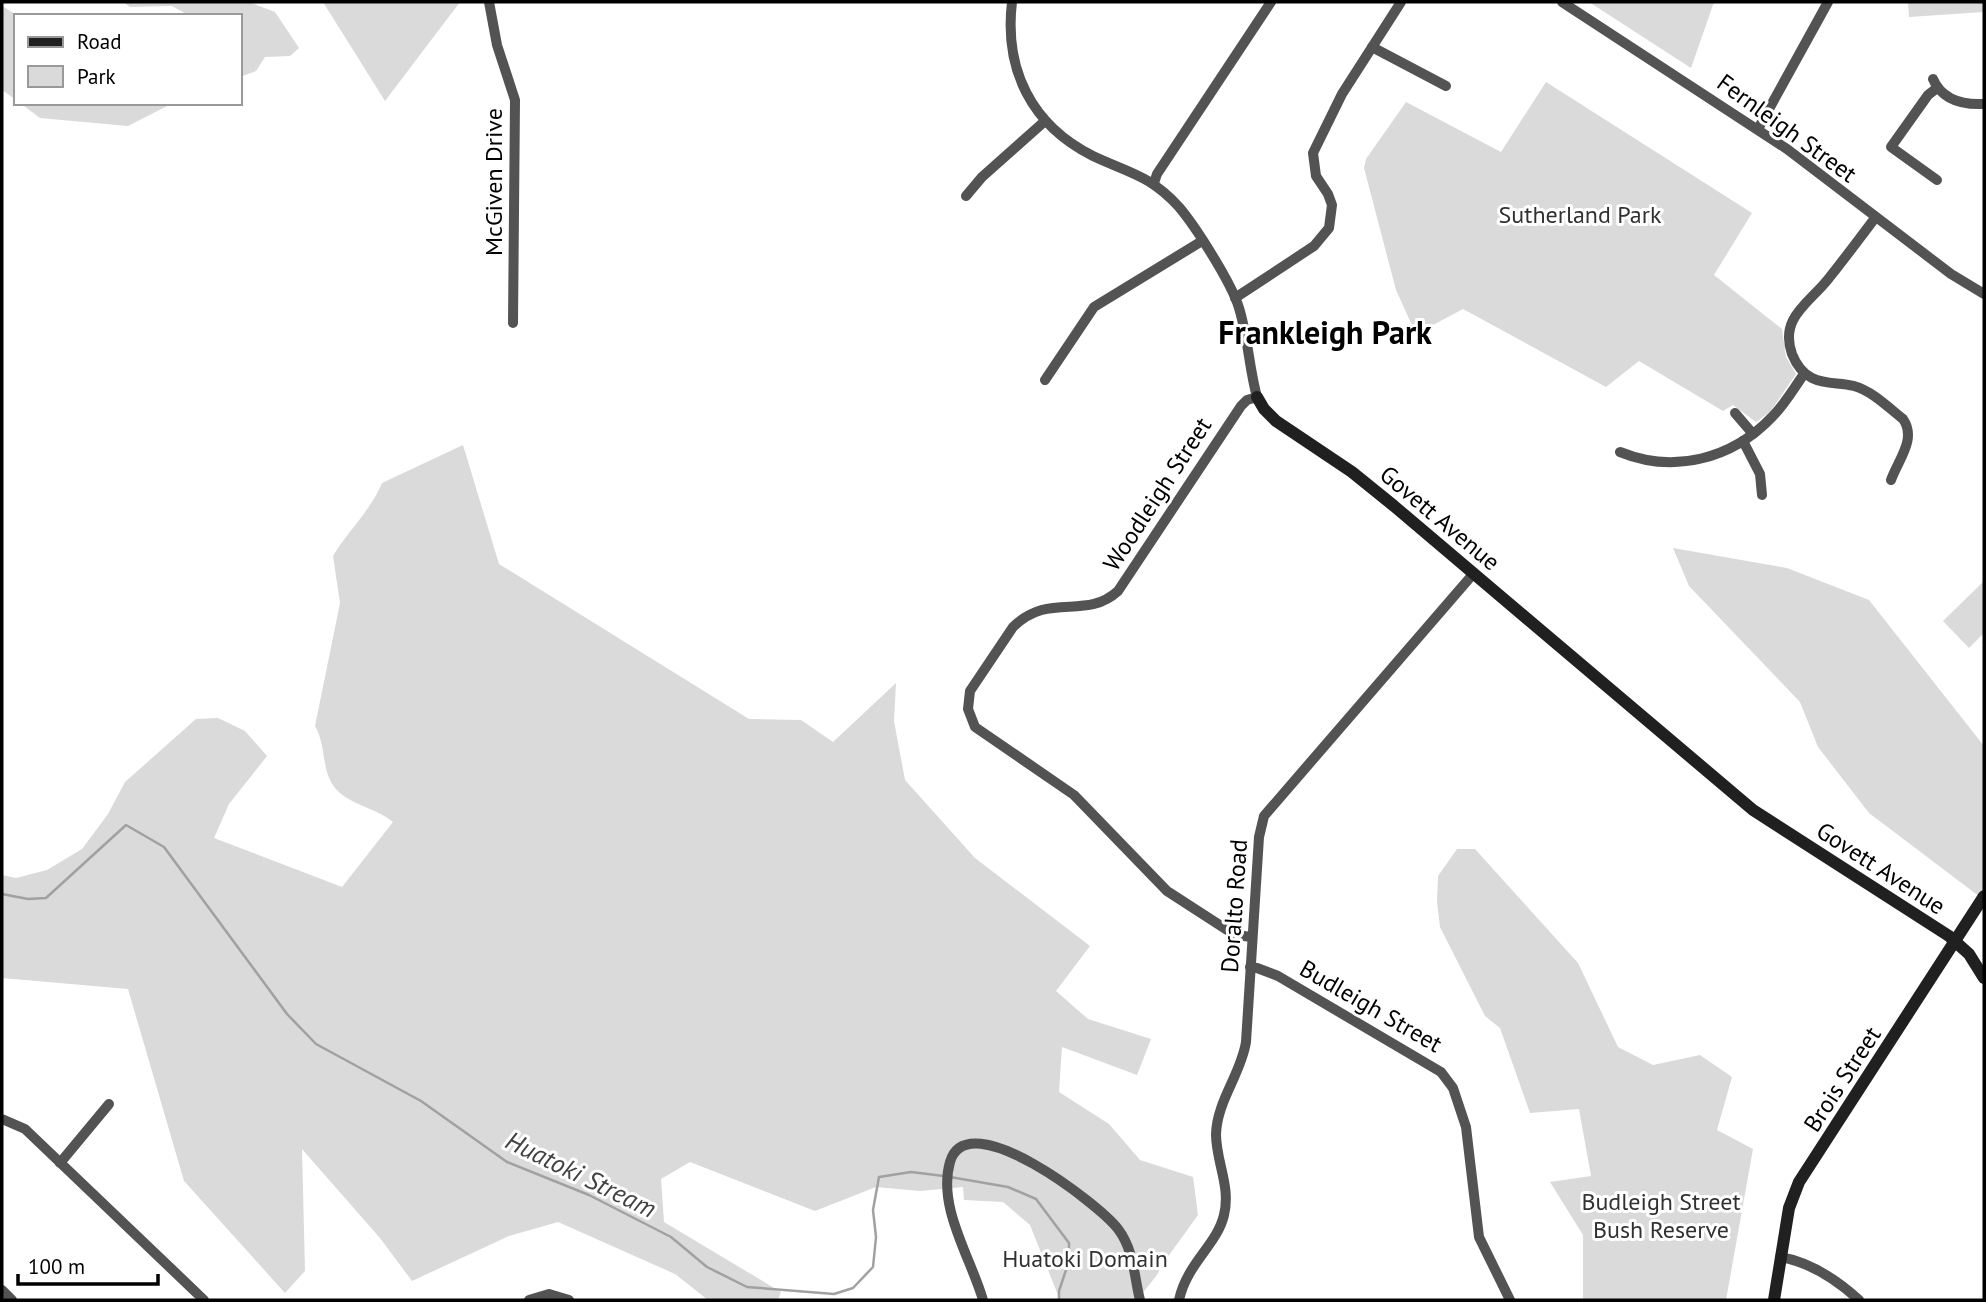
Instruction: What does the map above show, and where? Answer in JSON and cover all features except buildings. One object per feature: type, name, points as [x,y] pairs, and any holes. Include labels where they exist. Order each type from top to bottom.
[{"type":"street","name":"McGiven Drive","points":[[489,2],[497,45],[515,100],[513,323]]},
{"type":"street","name":"Govett Avenue","points":[[1012,2],[1009,33],[1013,58],[1025,91],[1045,121],[1086,152],[1154,183],[1181,210],[1235,298],[1257,397],[1264,409],[1276,421],[1352,472],[1753,810],[1955,942],[1969,954],[1984,978]]},
{"type":"street","points":[[1154,183],[1157,174],[1271,2]]},
{"type":"street","points":[[1235,298],[1314,246],[1329,228],[1332,205],[1316,176],[1314,153],[1342,93],[1401,2]]},
{"type":"street","name":"Fernleigh Street","points":[[1562,2],[1758,129],[1951,274],[1984,294]]},
{"type":"street","points":[[1758,129],[1828,2]]},
{"type":"street","points":[[1372,47],[1447,86]]},
{"type":"street","points":[[1937,180],[1891,147],[1935,84],[1959,102],[1984,104]]},
{"type":"street","points":[[966,196],[982,177],[1045,121]]},
{"type":"street","points":[[1875,218],[1827,281],[1797,310],[1789,330],[1792,353],[1804,374],[1828,384],[1852,385],[1863,389],[1907,424],[1909,438],[1891,480]]},
{"type":"street","points":[[1045,380],[1094,307],[1202,241]]},
{"type":"street","points":[[1620,452],[1640,460],[1678,462],[1716,454],[1753,434],[1780,407],[1804,374]]},
{"type":"street","name":"Woodleigh Street","points":[[1252,937],[1235,935],[1167,891],[1074,795],[975,727],[967,702],[970,691],[1021,619],[1044,608],[1101,603],[1118,591],[1241,406],[1247,400],[1257,397]]},
{"type":"street","points":[[1735,413],[1753,434]]},
{"type":"street","points":[[1743,441],[1760,474],[1762,495]]},
{"type":"street","name":"Doralto Road","points":[[1180,1300],[1185,1279],[1224,1217],[1227,1189],[1216,1135],[1222,1105],[1243,1060],[1259,837],[1264,816],[1474,573]]},
{"type":"street","name":"Brois Street","points":[[1774,1300],[1789,1208],[1799,1182],[1984,896]]},
{"type":"street","name":"Budleigh Street","points":[[1250,967],[1278,976],[1441,1072],[1453,1088],[1466,1128],[1479,1237],[1510,1300]]},
{"type":"street","points":[[60,1163],[109,1104]]},
{"type":"street","points":[[2,1119],[25,1129],[204,1300]]},
{"type":"street","points":[[983,1300],[948,1197],[949,1163],[953,1154],[974,1144],[995,1147],[1030,1161],[1073,1189],[1108,1218],[1119,1230],[1132,1258],[1140,1300]]},
{"type":"street","points":[[1780,1257],[1810,1266],[1859,1300]]},
{"type":"street","points":[[2,1290],[12,1300]]},
{"type":"street","points":[[529,1300],[549,1294],[569,1300]]},
{"type":"green space","points":[[123,2],[249,2],[275,12],[299,48],[290,56],[265,57],[256,71],[242,76],[242,14],[186,14],[172,6],[130,7]]},
{"type":"green space","points":[[323,2],[460,2],[385,101]]},
{"type":"green space","points":[[1589,2],[1714,2],[1691,68]]},
{"type":"green space","points":[[1908,2],[1984,2],[1984,12],[1909,17]]},
{"type":"green space","points":[[4,7],[15,14],[14,99],[2,90]]},
{"type":"green space","name":"Sutherland Park","points":[[1546,82],[1752,213],[1714,275],[1782,329],[1786,357],[1796,374],[1770,412],[1756,422],[1733,405],[1723,411],[1639,361],[1606,387],[1463,309],[1416,334],[1396,290],[1364,168],[1366,159],[1406,102],[1501,152]]},
{"type":"green space","points":[[23,105],[169,105],[128,126],[40,118]]},
{"type":"green space","name":"Huatoki Domain","points":[[463,445],[499,564],[749,719],[801,720],[833,742],[896,683],[894,721],[905,780],[975,858],[1090,946],[1056,991],[1088,1019],[1151,1039],[1137,1075],[1062,1047],[1059,1092],[1109,1124],[1140,1160],[1193,1177],[1198,1215],[1137,1300],[1060,1300],[1030,1225],[1003,1202],[964,1200],[963,1187],[920,1191],[876,1187],[815,1211],[690,1162],[661,1179],[664,1222],[781,1292],[778,1300],[708,1300],[675,1274],[558,1222],[509,1236],[412,1281],[380,1238],[302,1149],[305,1271],[285,1293],[184,1181],[128,989],[2,978],[2,875],[16,878],[47,870],[82,849],[108,814],[125,782],[196,719],[218,718],[245,731],[267,756],[229,804],[214,838],[342,887],[393,822],[350,800],[335,788],[327,773],[315,726],[340,603],[333,556],[372,502],[382,483]]},
{"type":"green space","points":[[1673,548],[1787,568],[1869,600],[1984,746],[1984,900],[1869,813],[1818,747],[1800,702],[1689,586]]},
{"type":"green space","points":[[1984,581],[1984,633],[1969,648],[1943,621]]},
{"type":"green space","name":"Budleigh Street Bush Reserve","points":[[1457,849],[1475,849],[1578,963],[1618,1047],[1653,1065],[1700,1055],[1732,1077],[1717,1130],[1753,1149],[1726,1300],[1583,1300],[1583,1235],[1550,1182],[1591,1176],[1579,1109],[1530,1113],[1500,1028],[1485,1016],[1440,927],[1438,876]]},
{"type":"waterway","name":"Huatoki Stream","points":[[2,894],[28,899],[46,898],[126,825],[164,847],[287,1014],[316,1044],[421,1101],[507,1162],[589,1195],[671,1237],[707,1267],[747,1287],[834,1294],[853,1288],[873,1267],[876,1237],[873,1210],[879,1177],[911,1172],[944,1176]]},
{"type":"waterway","name":"Huatoki Stream","points":[[950,1177],[1008,1187],[1036,1199],[1069,1243],[1069,1261],[1059,1291],[1059,1300]]},
{"type":"district","name":"Frankleigh Park","points":[[1325,332]]}]
